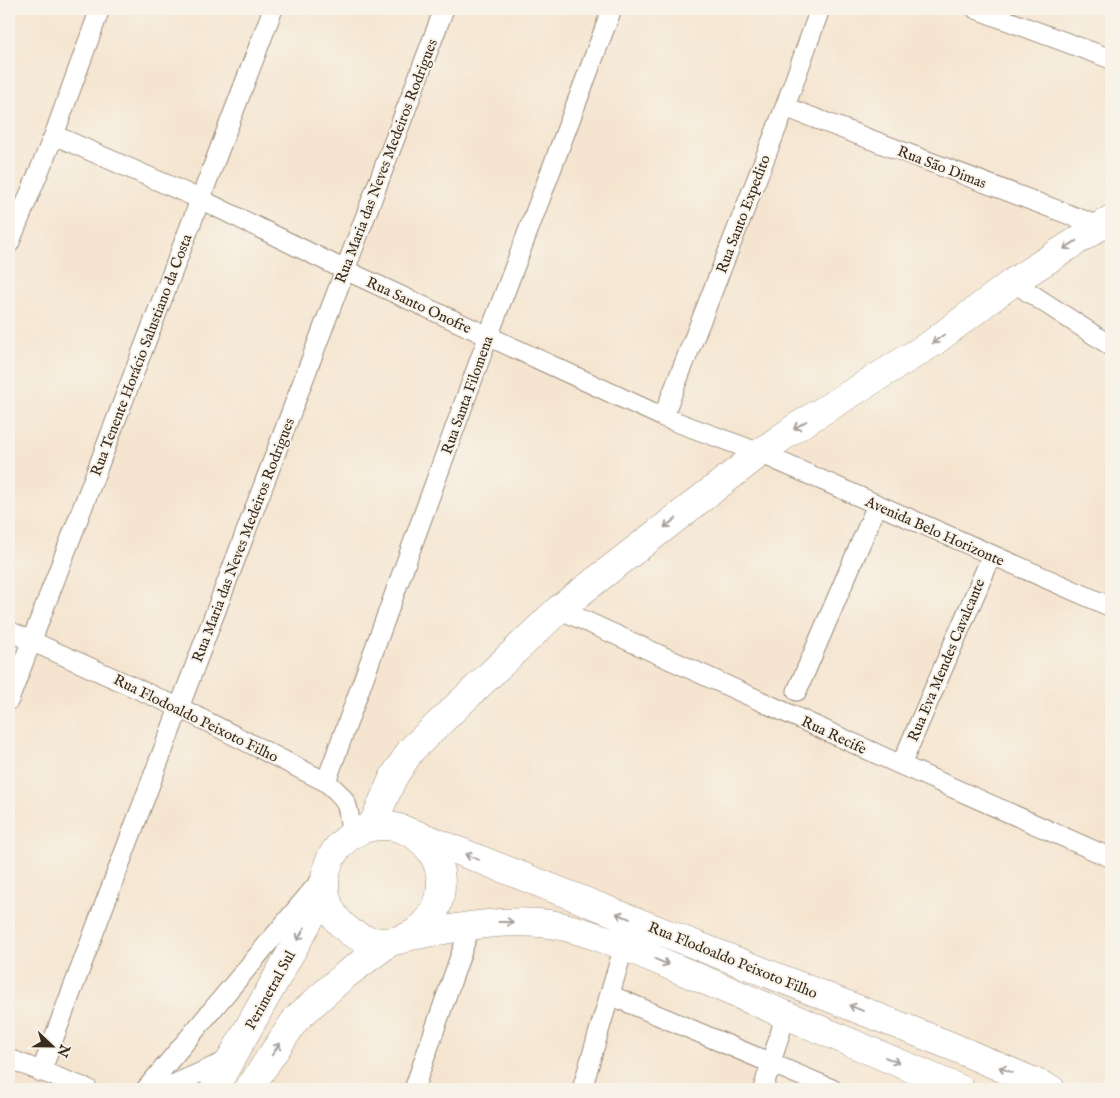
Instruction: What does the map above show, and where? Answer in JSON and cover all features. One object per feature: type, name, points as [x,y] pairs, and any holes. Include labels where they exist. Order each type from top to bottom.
[{"type":"main road","points":[[362,830],[411,750],[559,609],[795,428],[930,344],[1013,282],[1105,222]]},
{"type":"main road","points":[[249,1089],[296,1019],[344,976],[398,940],[419,930],[429,920],[441,894],[439,866],[433,853],[413,833],[386,825],[362,830],[339,845],[330,859],[325,884],[332,913],[347,930],[367,940],[398,940]]},
{"type":"main road","name":"Rua Flodoaldo Peixoto Filho","points":[[413,833],[951,1046],[1051,1089]]},
{"type":"main road","name":"Perimetral Sul","points":[[214,1089],[325,884]]},
{"type":"main road","name":"Rua Flodoaldo Peixoto Filho","points":[[398,940],[493,922],[551,924],[624,946],[786,1014],[944,1086]]},
{"type":"street","points":[[9,244],[54,135],[100,9]]},
{"type":"street","name":"Rua Tenente Horácio Salustiano da Costa","points":[[9,700],[202,200],[273,9]]},
{"type":"street","name":"Rua Maria das Neves Medeiros Rodrigues","points":[[41,1072],[444,9]]},
{"type":"street","name":"Rua Santa Filomena","points":[[326,782],[488,337],[612,9]]},
{"type":"street","name":"Rua Santo Expedito","points":[[664,417],[785,107],[820,9]]},
{"type":"street","points":[[976,9],[1111,59]]},
{"type":"street","name":"Rua São Dimas","points":[[785,107],[1105,222]]},
{"type":"street","name":"Rua Santo Onofre","points":[[54,135],[202,200],[345,270],[664,417],[760,453]]},
{"type":"street","points":[[1013,282],[1111,346]]},
{"type":"street","name":"Avenida Belo Horizonte","points":[[760,453],[1111,607]]},
{"type":"street","points":[[797,691],[877,505]]},
{"type":"street","name":"Rua Eva Mendes Cavalcante","points":[[901,765],[992,556]]},
{"type":"street","name":"Rua Recife","points":[[559,609],[901,765],[1111,858]]},
{"type":"street","name":"Rua Flodoaldo Peixoto Filho","points":[[9,631],[180,708],[326,782],[340,793],[362,830]]},
{"type":"street","points":[[146,1089],[325,884]]},
{"type":"street","points":[[414,1089],[471,925]]},
{"type":"street","points":[[582,1089],[624,946]]},
{"type":"street","points":[[610,995],[832,1089]]},
{"type":"street","points":[[763,1089],[786,1014]]},
{"type":"street","points":[[163,1089],[231,1058]]},
{"type":"street","points":[[9,1059],[88,1089]]}]
